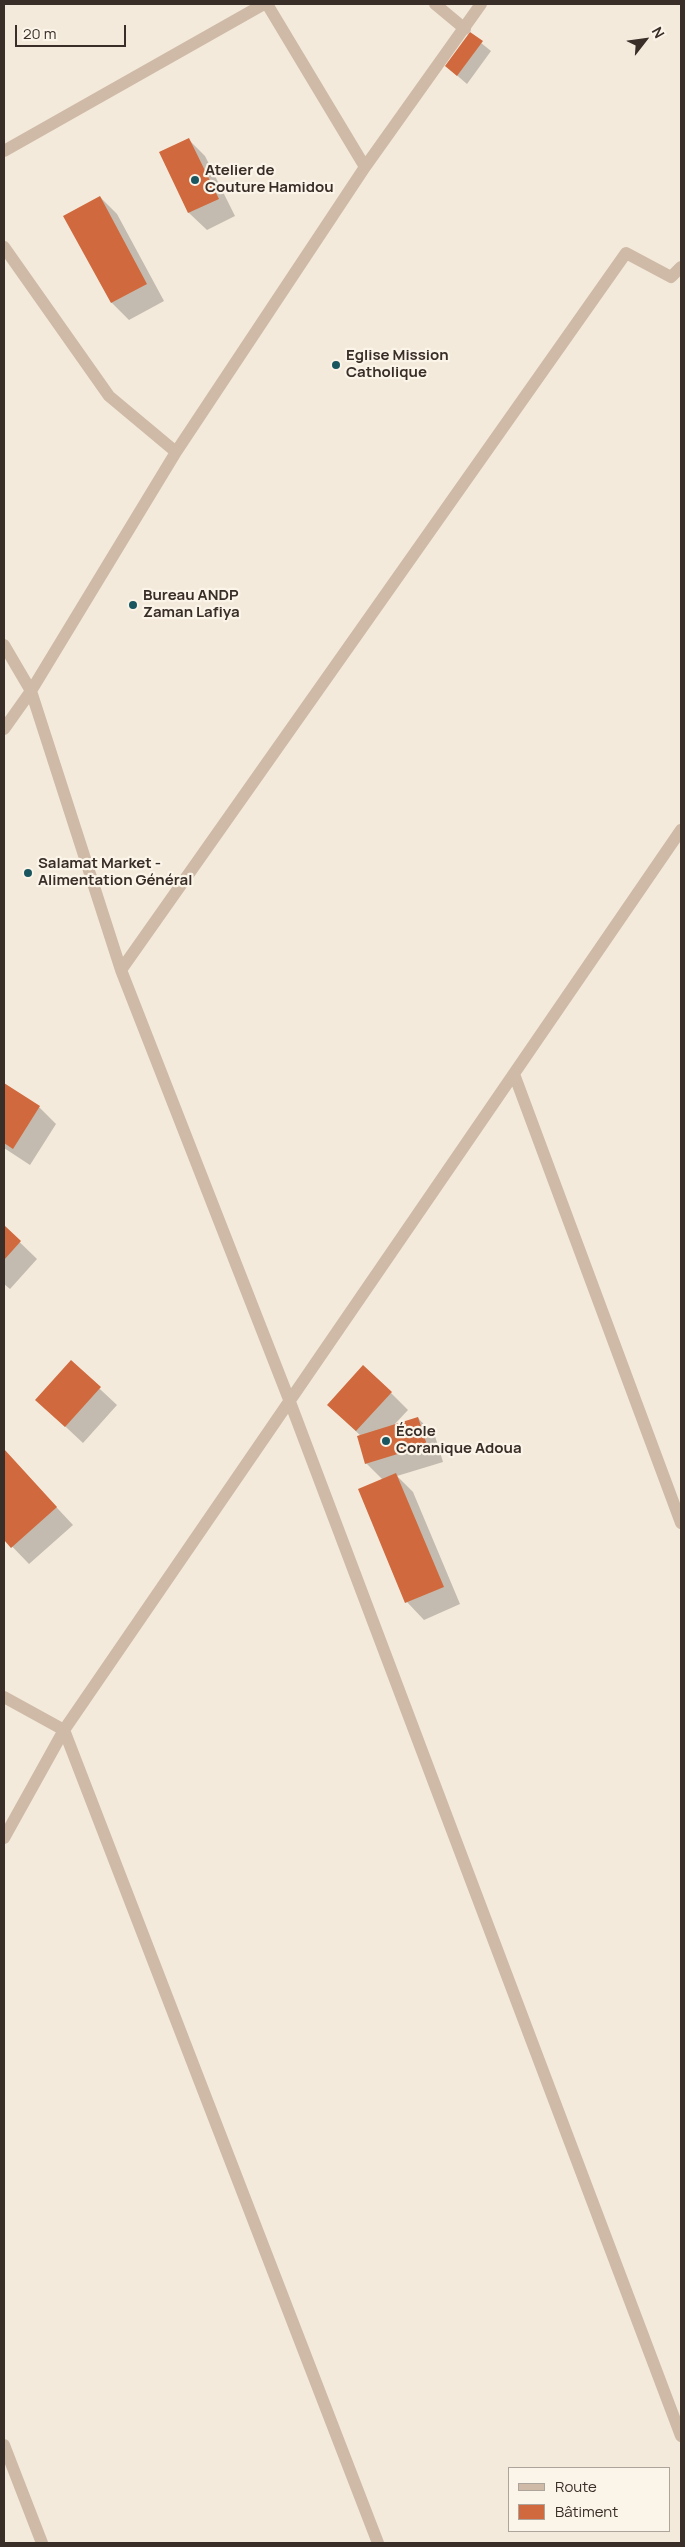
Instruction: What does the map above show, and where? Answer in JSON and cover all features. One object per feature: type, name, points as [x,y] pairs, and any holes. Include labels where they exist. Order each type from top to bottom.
[{"type":"street","points":[[4,151],[266,4],[365,167]]},
{"type":"street","points":[[435,4],[465,29]]},
{"type":"street","points":[[4,729],[31,691],[176,452],[365,167],[481,4]]},
{"type":"street","points":[[4,247],[109,396],[176,452]]},
{"type":"street","points":[[121,970],[626,253],[671,277],[681,267]]},
{"type":"street","points":[[4,646],[31,691],[121,970],[290,1402],[681,2436]]},
{"type":"street","points":[[4,1838],[64,1730],[681,830]]},
{"type":"street","points":[[514,1074],[681,1523]]},
{"type":"street","points":[[4,1697],[64,1730],[378,2543]]},
{"type":"street","points":[[4,2445],[42,2543]]},
{"type":"building","points":[[470,32],[483,41],[457,76],[445,66]]},
{"type":"building","points":[[189,138],[219,199],[188,213],[159,152]]},
{"type":"building","points":[[100,196],[147,284],[111,303],[63,216]]},
{"type":"building","points":[[4,1083],[40,1106],[13,1149],[4,1143]]},
{"type":"building","points":[[4,1225],[21,1241],[4,1260]]},
{"type":"building","points":[[71,1360],[101,1387],[65,1427],[35,1400]]},
{"type":"building","points":[[363,1365],[392,1392],[356,1431],[327,1405]]},
{"type":"building","points":[[418,1417],[427,1445],[365,1464],[357,1436]]},
{"type":"building","points":[[4,1449],[57,1507],[11,1548],[4,1540]]},
{"type":"building","points":[[396,1473],[444,1587],[405,1603],[358,1489]]},
{"type":"place","name":"Atelier de Couture Hamidou","points":[[195,180]]},
{"type":"place","name":"Eglise Mission Catholique","points":[[336,365]]},
{"type":"place","name":"Bureau ANDP Zaman Lafiya","points":[[133,605]]},
{"type":"place","name":"Salamat Market - Alimentation Général","points":[[28,873]]},
{"type":"place","name":"École Coranique Adoua","points":[[386,1441]]}]
